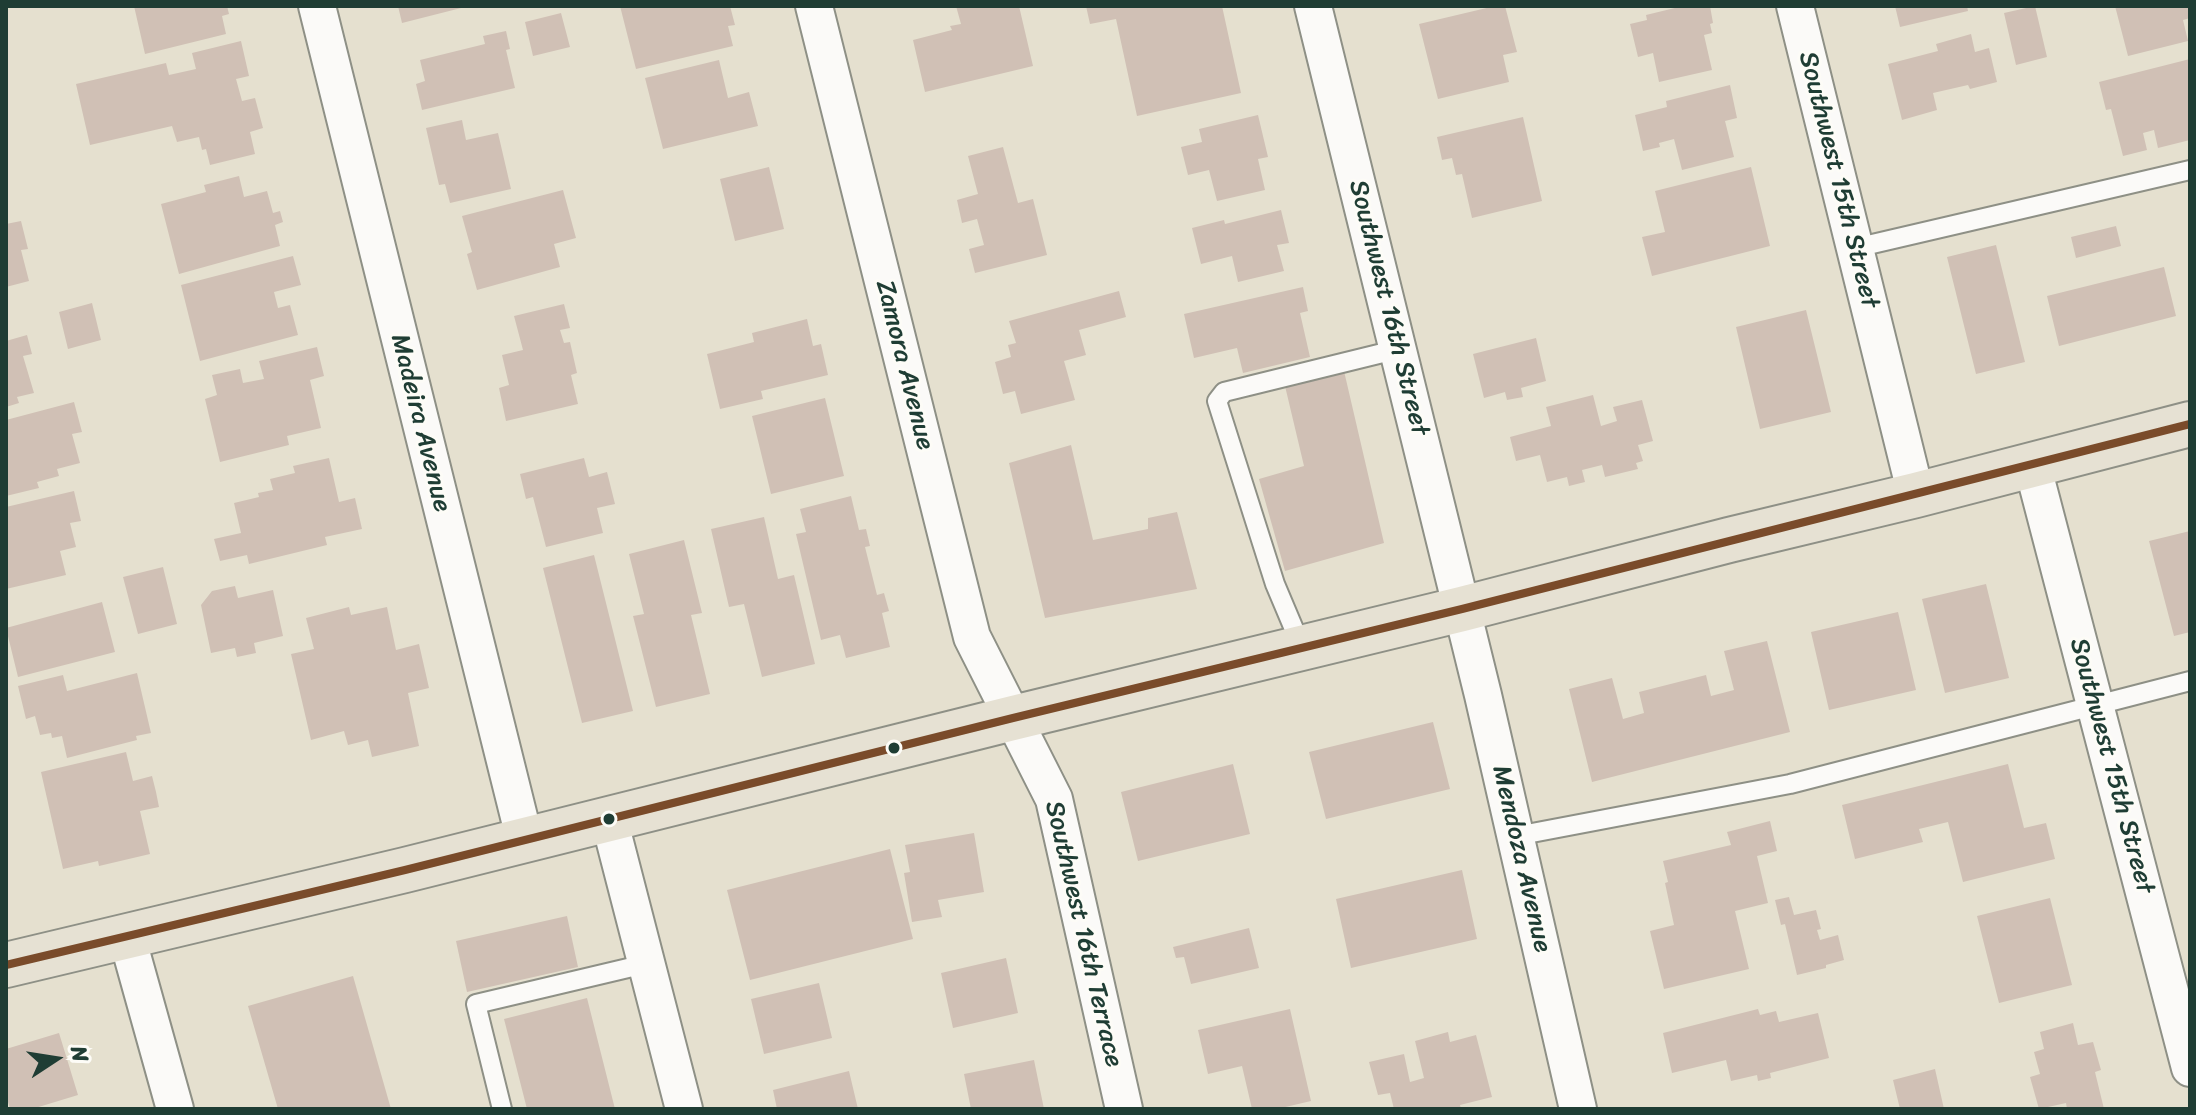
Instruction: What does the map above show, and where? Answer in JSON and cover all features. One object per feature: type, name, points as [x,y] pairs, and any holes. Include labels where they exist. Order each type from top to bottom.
[{"type":"main road","points":[[6,965],[525,841],[1462,609],[2190,424]]},
{"type":"street","name":"Madeira Avenue","points":[[317,6],[525,841]]},
{"type":"street","name":"Zamora Avenue","points":[[814,6],[972,637],[1013,718]]},
{"type":"street","name":"Southwest 16th Street","points":[[1313,6],[1462,609]]},
{"type":"street","name":"Southwest 15th Street","points":[[1795,6],[1916,495]]},
{"type":"street","name":"Southwest 15th Street","points":[[2032,464],[2190,1068]]},
{"type":"street","name":"Mendoza Avenue","points":[[1462,609],[1578,1109]]},
{"type":"street","name":"Southwest 16th Terrace","points":[[1013,718],[1054,799],[1124,1109]]},
{"type":"street","points":[[609,819],[684,1109]]},
{"type":"street","points":[[127,937],[175,1109]]},
{"type":"lane","points":[[1855,248],[2190,170]]},
{"type":"lane","points":[[1302,648],[1275,584],[1217,401],[1224,392],[1399,349]]},
{"type":"lane","points":[[1516,836],[1790,784],[2190,681]]},
{"type":"lane","points":[[502,1109],[476,1004],[645,964]]},
{"type":"building","points":[[134,6],[227,6],[229,14],[222,16],[226,34],[145,54]]},
{"type":"building","points":[[398,6],[465,6],[465,7],[402,23]]},
{"type":"building","points":[[620,6],[730,6],[735,25],[728,26],[733,46],[636,69]]},
{"type":"building","points":[[956,6],[1019,6],[1033,66],[925,92],[913,40],[952,30],[950,26],[961,24]]},
{"type":"building","points":[[1086,6],[1222,6],[1241,93],[1137,116],[1116,19],[1090,24]]},
{"type":"building","points":[[1505,6],[1517,52],[1503,55],[1509,82],[1438,99],[1419,24]]},
{"type":"building","points":[[1683,6],[1710,6],[1712,33],[1704,35],[1712,70],[1659,82],[1653,53],[1638,57],[1630,24],[1647,20],[1646,15]]},
{"type":"building","points":[[1895,6],[1967,6],[1968,11],[1900,27]]},
{"type":"building","points":[[2035,6],[2047,57],[2016,65],[2004,13]]},
{"type":"building","points":[[2115,6],[2190,6],[2190,18],[2183,20],[2188,41],[2128,56]]},
{"type":"building","points":[[561,13],[570,47],[533,56],[525,22]]},
{"type":"building","points":[[506,31],[510,49],[506,50],[515,88],[422,110],[416,84],[425,81],[420,60],[485,44],[483,36]]},
{"type":"building","points":[[1971,34],[1975,52],[1989,48],[1997,82],[1933,93],[1937,110],[1902,120],[1888,64],[1938,51],[1936,44]]},
{"type":"building","points":[[241,41],[249,76],[236,79],[242,101],[255,98],[263,128],[250,132],[255,154],[210,165],[199,137],[177,142],[172,126],[90,145],[76,84],[166,63],[169,75],[196,69],[192,53]]},
{"type":"building","points":[[2190,59],[2190,140],[2158,148],[2154,130],[2143,133],[2147,150],[2123,156],[2111,109],[2106,110],[2099,82]]},
{"type":"building","points":[[719,60],[728,98],[749,92],[758,126],[663,149],[645,78]]},
{"type":"building","points":[[1730,85],[1737,118],[1725,121],[1734,157],[1682,170],[1674,139],[1659,143],[1660,147],[1643,151],[1635,115],[1667,107],[1666,101]]},
{"type":"building","points":[[1258,115],[1268,157],[1258,159],[1265,190],[1217,201],[1209,170],[1188,175],[1181,147],[1202,142],[1199,129]]},
{"type":"building","points":[[1523,117],[1542,201],[1472,218],[1462,174],[1456,175],[1452,158],[1442,160],[1437,137]]},
{"type":"building","points":[[462,120],[466,140],[498,133],[511,189],[450,203],[445,184],[439,185],[426,128]]},
{"type":"building","points":[[1003,147],[1018,203],[1033,199],[1047,255],[975,273],[969,249],[984,245],[977,219],[962,223],[957,200],[978,194],[968,156]]},
{"type":"building","points":[[769,167],[784,229],[735,241],[720,179]]},
{"type":"building","points":[[1751,167],[1770,246],[1652,276],[1642,237],[1665,232],[1655,191]]},
{"type":"building","points":[[239,176],[244,197],[267,191],[273,213],[280,211],[283,222],[275,225],[280,246],[179,274],[161,204],[206,192],[204,185]]},
{"type":"building","points":[[563,190],[576,238],[554,244],[560,267],[477,290],[467,254],[472,252],[462,216]]},
{"type":"building","points":[[1281,210],[1289,243],[1277,245],[1284,271],[1238,282],[1232,256],[1201,264],[1192,228],[1224,220],[1225,224]]},
{"type":"building","points":[[21,221],[28,249],[21,250],[29,281],[6,287],[6,224]]},
{"type":"building","points":[[2116,226],[2121,246],[2076,258],[2071,237]]},
{"type":"building","points":[[1996,245],[2025,362],[1976,374],[1947,257]]},
{"type":"building","points":[[293,256],[301,285],[274,292],[278,308],[290,305],[298,335],[200,361],[181,285]]},
{"type":"building","points":[[2164,267],[2176,316],[2059,346],[2047,296]]},
{"type":"building","points":[[1303,287],[1308,311],[1300,313],[1310,357],[1243,373],[1237,348],[1194,358],[1184,314]]},
{"type":"building","points":[[1119,291],[1126,317],[1079,330],[1086,355],[1064,361],[1075,400],[1021,414],[1015,391],[1003,394],[995,362],[1011,357],[1008,345],[1016,343],[1009,321]]},
{"type":"building","points":[[92,303],[101,340],[68,349],[59,312]]},
{"type":"building","points":[[564,304],[570,328],[560,330],[564,343],[570,342],[577,373],[571,375],[578,404],[506,421],[499,388],[509,385],[502,355],[523,350],[514,316]]},
{"type":"building","points":[[1806,310],[1831,412],[1760,429],[1736,327]]},
{"type":"building","points":[[807,319],[813,346],[821,344],[828,375],[761,391],[763,399],[720,409],[707,354],[754,342],[752,333]]},
{"type":"building","points":[[27,335],[32,354],[23,356],[34,393],[17,397],[19,403],[6,407],[6,341]]},
{"type":"building","points":[[1536,338],[1546,381],[1521,388],[1523,397],[1507,400],[1505,392],[1484,398],[1473,354]]},
{"type":"building","points":[[317,347],[324,376],[310,380],[321,428],[287,436],[289,445],[220,462],[205,399],[217,395],[212,375],[240,369],[243,383],[264,379],[259,361]]},
{"type":"building","points":[[1344,371],[1384,543],[1285,571],[1259,479],[1304,466],[1285,386]]},
{"type":"building","points":[[1593,395],[1601,426],[1617,421],[1613,407],[1642,400],[1653,441],[1638,445],[1643,461],[1636,463],[1638,469],[1605,477],[1602,465],[1582,470],[1585,482],[1569,486],[1567,477],[1547,482],[1540,455],[1516,461],[1510,437],[1551,426],[1546,407]]},
{"type":"building","points":[[825,398],[844,476],[771,494],[752,416]]},
{"type":"building","points":[[74,402],[82,432],[72,434],[80,463],[57,469],[59,476],[37,482],[39,488],[6,496],[6,420]]},
{"type":"building","points":[[1071,445],[1093,540],[1148,529],[1148,518],[1177,512],[1197,589],[1045,618],[1009,463]]},
{"type":"building","points":[[329,458],[339,502],[355,498],[362,529],[325,537],[327,545],[249,564],[247,555],[220,561],[214,539],[241,533],[234,503],[273,490],[270,479],[295,473],[293,466]]},
{"type":"building","points":[[584,458],[589,477],[607,472],[615,504],[597,508],[603,533],[546,547],[533,497],[526,499],[520,474]]},
{"type":"building","points":[[74,491],[81,521],[70,523],[76,547],[60,551],[66,575],[6,589],[6,507]]},
{"type":"building","points":[[851,496],[859,530],[866,529],[870,546],[865,547],[877,595],[884,593],[889,611],[882,613],[890,647],[846,658],[840,635],[821,640],[796,534],[806,532],[800,509]]},
{"type":"building","points":[[764,517],[778,579],[794,575],[815,664],[762,677],[744,604],[729,607],[711,529]]},
{"type":"building","points":[[2190,531],[2190,632],[2174,636],[2149,541]]},
{"type":"building","points":[[684,540],[702,613],[691,615],[710,694],[656,707],[633,616],[644,614],[629,554]]},
{"type":"building","points":[[594,555],[633,711],[582,723],[543,568]]},
{"type":"building","points":[[163,567],[177,624],[138,634],[123,577]]},
{"type":"building","points":[[1986,584],[2009,678],[1945,693],[1922,599]]},
{"type":"building","points":[[235,586],[238,598],[273,590],[283,636],[254,643],[256,653],[237,657],[235,648],[211,653],[201,605],[212,591]]},
{"type":"building","points":[[102,602],[115,652],[18,677],[6,628]]},
{"type":"building","points":[[349,607],[351,615],[387,607],[396,650],[419,644],[429,688],[408,693],[419,746],[372,757],[368,740],[348,745],[344,731],[311,740],[291,654],[314,649],[306,618]]},
{"type":"building","points":[[1898,612],[1916,690],[1829,710],[1811,632]]},
{"type":"building","points":[[1767,641],[1790,732],[1592,782],[1569,689],[1612,678],[1623,719],[1644,713],[1639,692],[1706,675],[1711,696],[1734,690],[1724,651]]},
{"type":"building","points":[[137,673],[151,733],[136,736],[137,740],[67,758],[62,736],[52,738],[51,733],[40,735],[35,716],[26,719],[18,686],[63,675],[67,691]]},
{"type":"building","points":[[1433,722],[1450,789],[1326,819],[1309,752]]},
{"type":"building","points":[[126,752],[133,781],[152,776],[156,792],[159,807],[140,811],[150,854],[99,866],[98,861],[63,869],[41,772]]},
{"type":"building","points":[[1233,764],[1250,834],[1138,861],[1121,792]]},
{"type":"building","points":[[2008,764],[2024,828],[2046,823],[2055,859],[1963,882],[1948,822],[1919,829],[1923,842],[1855,859],[1842,805]]},
{"type":"building","points":[[1770,821],[1777,851],[1757,856],[1768,903],[1735,911],[1749,969],[1664,989],[1650,931],[1674,925],[1663,861],[1731,845],[1727,832]]},
{"type":"building","points":[[974,833],[984,892],[938,900],[942,917],[912,922],[904,873],[910,872],[905,845]]},
{"type":"building","points":[[890,849],[913,939],[750,980],[727,890]]},
{"type":"building","points":[[1462,870],[1477,939],[1351,968],[1336,899]]},
{"type":"building","points":[[1789,897],[1794,915],[1816,910],[1821,929],[1817,930],[1820,940],[1838,935],[1844,960],[1797,975],[1785,924],[1781,925],[1775,900]]},
{"type":"building","points":[[2050,898],[2072,985],[1999,1003],[1977,916]]},
{"type":"building","points":[[567,916],[578,967],[467,992],[456,941]]},
{"type":"building","points":[[1249,928],[1259,968],[1191,984],[1184,957],[1176,958],[1173,947]]},
{"type":"building","points":[[1006,958],[1018,1013],[953,1028],[941,973]]},
{"type":"building","points":[[353,976],[391,1109],[278,1109],[248,1006]]},
{"type":"building","points":[[819,983],[832,1038],[764,1054],[751,999]]},
{"type":"building","points":[[587,998],[615,1109],[527,1109],[504,1019]]},
{"type":"building","points":[[1290,1009],[1311,1101],[1277,1109],[1252,1109],[1242,1066],[1208,1074],[1198,1030]]},
{"type":"building","points":[[1758,1009],[1760,1015],[1776,1011],[1779,1022],[1818,1013],[1829,1058],[1770,1073],[1771,1078],[1758,1081],[1757,1075],[1731,1081],[1726,1060],[1672,1073],[1663,1033]]},
{"type":"building","points":[[2073,1023],[2078,1045],[2093,1042],[2101,1070],[2095,1072],[2104,1109],[2067,1109],[2066,1103],[2039,1109],[2030,1077],[2040,1074],[2034,1052],[2044,1049],[2040,1032]]},
{"type":"building","points":[[1448,1032],[1450,1042],[1476,1035],[1492,1097],[1460,1105],[1461,1109],[1394,1109],[1390,1093],[1378,1095],[1369,1062],[1404,1054],[1410,1082],[1424,1078],[1415,1041]]},
{"type":"building","points":[[59,1033],[78,1095],[32,1109],[10,1109],[6,1095],[6,1049]]},
{"type":"building","points":[[1034,1060],[1044,1109],[971,1109],[964,1074]]},
{"type":"building","points":[[1935,1069],[1944,1109],[1900,1109],[1893,1080]]},
{"type":"building","points":[[849,1071],[858,1109],[777,1109],[773,1090]]},
{"type":"transit line","points":[[6,965],[405,870],[1462,609],[2190,424]]}]
